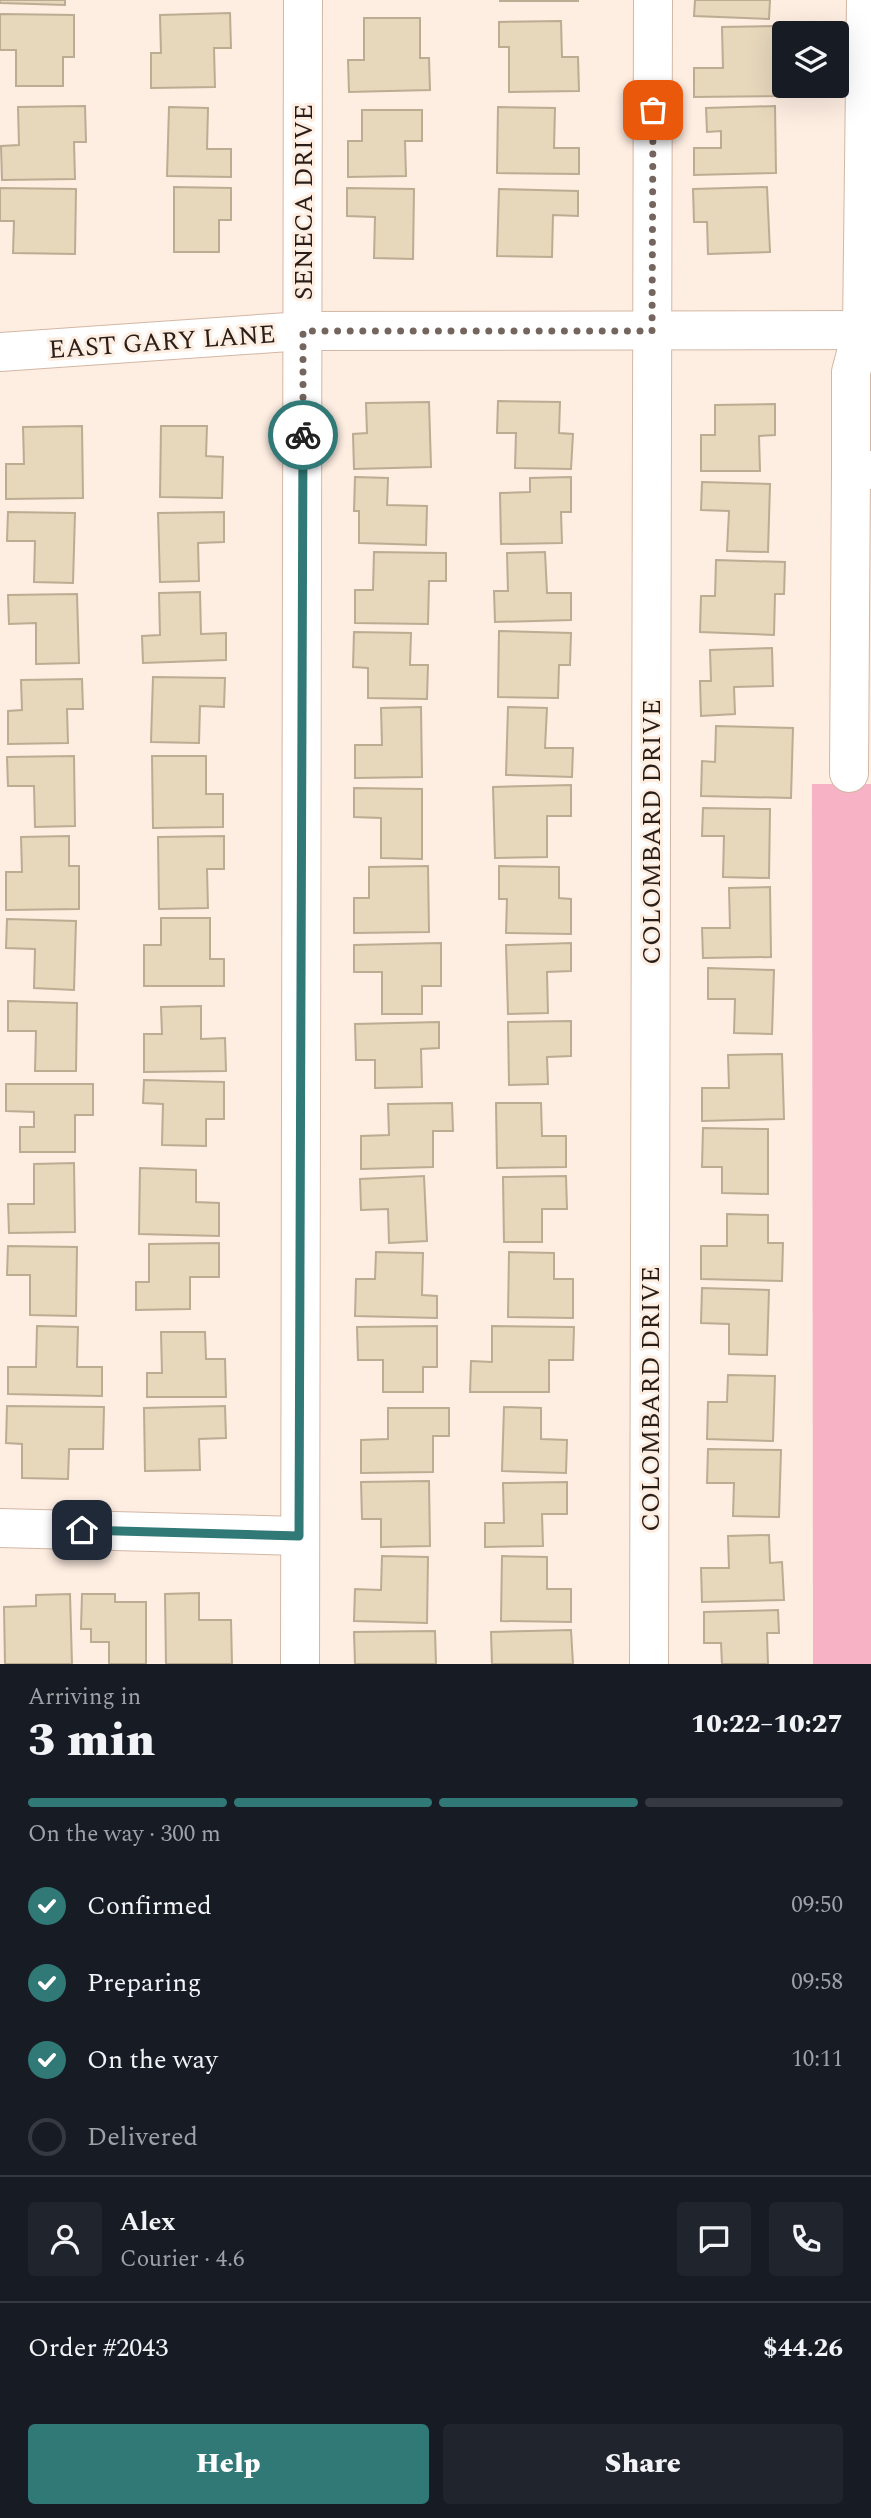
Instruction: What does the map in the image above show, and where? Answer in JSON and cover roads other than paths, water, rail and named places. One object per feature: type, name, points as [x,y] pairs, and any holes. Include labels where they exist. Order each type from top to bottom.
[{"type":"street","name":"SENECA DRIVE","points":[[300,1664],[303,0]]},
{"type":"street","name":"COLOMBARD DRIVE","points":[[649,1664],[653,0]]},
{"type":"street","points":[[849,773],[861,686],[861,470],[852,372],[867,330],[866,0]]},
{"type":"street","name":"EAST GARY LANE","points":[[0,352],[303,331],[867,330]]},
{"type":"street","points":[[0,1528],[299,1536]]}]
